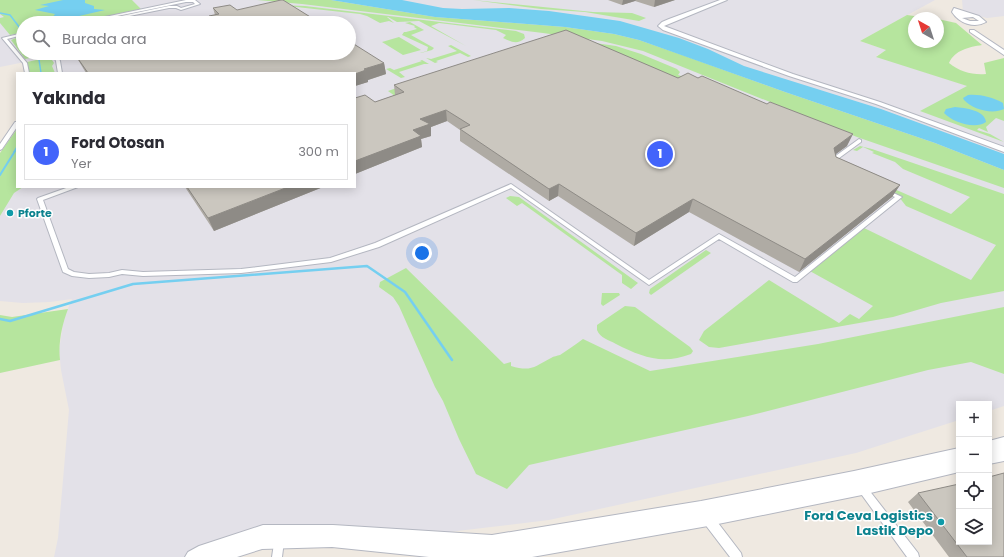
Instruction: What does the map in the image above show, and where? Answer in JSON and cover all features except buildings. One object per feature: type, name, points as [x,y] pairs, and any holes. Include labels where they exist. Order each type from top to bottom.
[{"type":"main road","points":[[725,0],[671,20],[661,26],[665,29],[791,75],[878,103],[1004,150]]},
{"type":"main road","points":[[733,0],[667,26],[730,51],[906,109],[1004,146]]},
{"type":"main road","points":[[972,31],[971,26],[983,21],[961,13],[956,7],[955,12],[960,18],[962,24],[972,31],[1004,52]]},
{"type":"main road","points":[[960,18],[964,16],[972,16]]},
{"type":"main road","points":[[960,18],[979,23]]},
{"type":"main road","points":[[992,445],[1004,443]]},
{"type":"main road","points":[[193,557],[204,551],[263,532],[333,532],[492,542],[701,508],[854,478],[956,455]]},
{"type":"main road","points":[[992,457],[1004,455]]},
{"type":"main road","points":[[212,557],[262,542],[332,540],[469,555],[496,556],[536,553],[708,520],[956,467]]},
{"type":"street","points":[[112,16],[186,1],[194,1],[198,4],[181,9],[177,7],[168,7],[124,16]]},
{"type":"street","points":[[0,32],[16,52]]},
{"type":"street","points":[[4,38],[16,35]]},
{"type":"street","points":[[22,60],[25,63],[27,72]]},
{"type":"street","points":[[58,60],[60,72]]},
{"type":"street","points":[[0,148],[16,124]]},
{"type":"street","points":[[841,171],[834,168],[832,161],[859,141]]},
{"type":"street","points":[[72,188],[40,199],[65,270],[72,274],[89,276],[108,275],[122,272],[143,274],[242,271],[330,260],[377,246],[511,186],[650,283],[719,236],[795,280],[899,198],[880,189]]},
{"type":"street","points":[[862,488],[914,557]]},
{"type":"street","points":[[708,520],[737,557]]},
{"type":"street","points":[[276,557],[279,541]]},
{"type":"shaded area","points":[[0,0],[935,0],[913,12],[908,12],[908,15],[860,41],[887,50],[876,56],[1004,98],[1004,406],[992,410],[992,401],[956,401],[956,421],[856,453],[549,520],[449,532],[322,532],[193,557],[54,557],[58,538],[69,410],[61,370],[59,350],[64,318],[72,299],[50,302],[23,303],[0,301],[0,156],[16,185],[16,188],[356,188],[356,72],[32,72],[30,61],[0,67]]},
{"type":"shaded area","points":[[962,0],[1004,0],[1004,16],[987,18],[963,12]]},
{"type":"green space","points":[[0,0],[132,0],[141,9],[107,16],[16,16],[16,34],[10,35],[0,23],[0,18],[4,17],[0,14]]},
{"type":"green space","points":[[257,0],[331,0],[435,17],[565,27],[614,34],[639,40],[935,143],[1004,170],[1004,188],[857,137],[643,51],[602,41],[543,33]]},
{"type":"green space","points":[[473,0],[593,12],[632,13],[646,18],[639,21],[585,12],[541,9]]},
{"type":"green space","points":[[278,5],[305,6],[516,31],[524,34],[525,38],[519,42],[514,42],[503,38],[506,35],[496,30],[439,23],[431,26],[466,46],[419,21],[397,22],[387,17],[394,23],[389,21],[380,23],[360,14]]},
{"type":"green space","points":[[907,15],[908,48],[944,48],[944,20],[956,23],[982,45],[959,52],[949,63],[953,66],[962,71],[976,74],[986,74],[984,63],[1004,58],[1004,121],[996,118],[986,127],[988,132],[979,128],[977,130],[990,134],[1004,142],[920,111],[967,86],[876,57],[886,50],[860,41]]},
{"type":"green space","points":[[410,22],[424,30],[411,35],[434,48],[432,50],[420,53],[427,51],[428,47],[402,35],[404,32],[417,29],[414,27],[415,26],[405,23]]},
{"type":"green space","points":[[399,37],[421,50],[403,55],[382,42]]},
{"type":"green space","points":[[16,38],[16,47],[11,40]]},
{"type":"green space","points":[[581,41],[616,46],[641,54],[677,69],[680,72],[678,75],[687,78],[395,96],[388,91],[425,78]]},
{"type":"green space","points":[[451,45],[471,56],[468,57],[460,53],[436,61],[438,62],[435,63],[426,58],[431,59],[457,51],[448,46]]},
{"type":"green space","points":[[36,60],[52,60],[54,63],[52,66],[55,72],[29,72],[27,62]]},
{"type":"green space","points":[[420,60],[429,64],[424,64],[399,72],[405,77],[401,78],[386,69],[390,68],[394,70],[422,61]]},
{"type":"green space","points":[[16,130],[16,188],[22,188],[14,193],[0,216],[0,153]]},
{"type":"green space","points":[[860,146],[872,149],[1004,194],[1004,291],[941,303],[893,317],[719,348],[709,347],[699,340],[704,331],[769,280],[839,323],[850,314],[859,319],[873,306],[808,270],[862,227],[971,280],[996,245],[906,206],[899,197],[849,169],[951,214],[970,197],[903,169],[895,162],[872,153],[874,152],[863,147],[857,151],[853,150]]},
{"type":"green space","points":[[510,196],[519,197],[638,283],[631,289],[622,283],[622,275],[522,203],[517,206],[506,198]]},
{"type":"green space","points":[[706,250],[711,253],[651,295],[649,293],[650,289]]},
{"type":"green space","points":[[406,268],[504,364],[511,362],[511,366],[523,369],[532,368],[552,357],[560,355],[583,339],[650,371],[818,344],[1004,307],[1004,374],[971,362],[928,370],[748,416],[529,465],[507,489],[476,474],[399,306],[393,297],[379,287],[380,282]]},
{"type":"green space","points":[[602,293],[619,293],[620,295],[603,306],[601,304]]},
{"type":"green space","points":[[625,306],[635,307],[690,347],[693,351],[691,354],[671,359],[652,358],[635,353],[602,337],[598,333],[597,325]]},
{"type":"green space","points":[[68,309],[61,334],[60,360],[0,373],[0,315],[12,317]]},
{"type":"water","points":[[63,0],[85,0],[85,3],[94,6],[94,9],[105,10],[79,16],[54,16],[55,14],[35,10],[49,6],[40,5]]},
{"type":"water","points":[[331,0],[402,0],[443,8],[509,8],[549,11],[620,21],[679,38],[708,49],[744,66],[881,109],[1004,154],[1004,170],[935,143],[639,40],[614,34],[565,27],[435,17]]},
{"type":"water","points":[[968,95],[986,96],[995,99],[1003,103],[1004,109],[999,111],[982,110],[972,106],[964,100],[963,98]]},
{"type":"water","points":[[955,107],[974,110],[985,118],[986,122],[976,125],[964,124],[952,119],[944,113],[946,109]]},
{"type":"waterway","points":[[0,13],[10,15],[16,23]]},
{"type":"waterway","points":[[39,60],[41,72]]},
{"type":"waterway","points":[[0,175],[15,151]]},
{"type":"waterway","points":[[0,319],[10,321],[133,284],[367,266],[405,292],[452,360]]},
{"type":"place","name":"Ford Otosan","points":[[660,154]]},
{"type":"place","name":"Pforte","points":[[10,213]]},
{"type":"place","name":"Ford Ceva Logistics Lastik Depo","points":[[941,522]]}]
